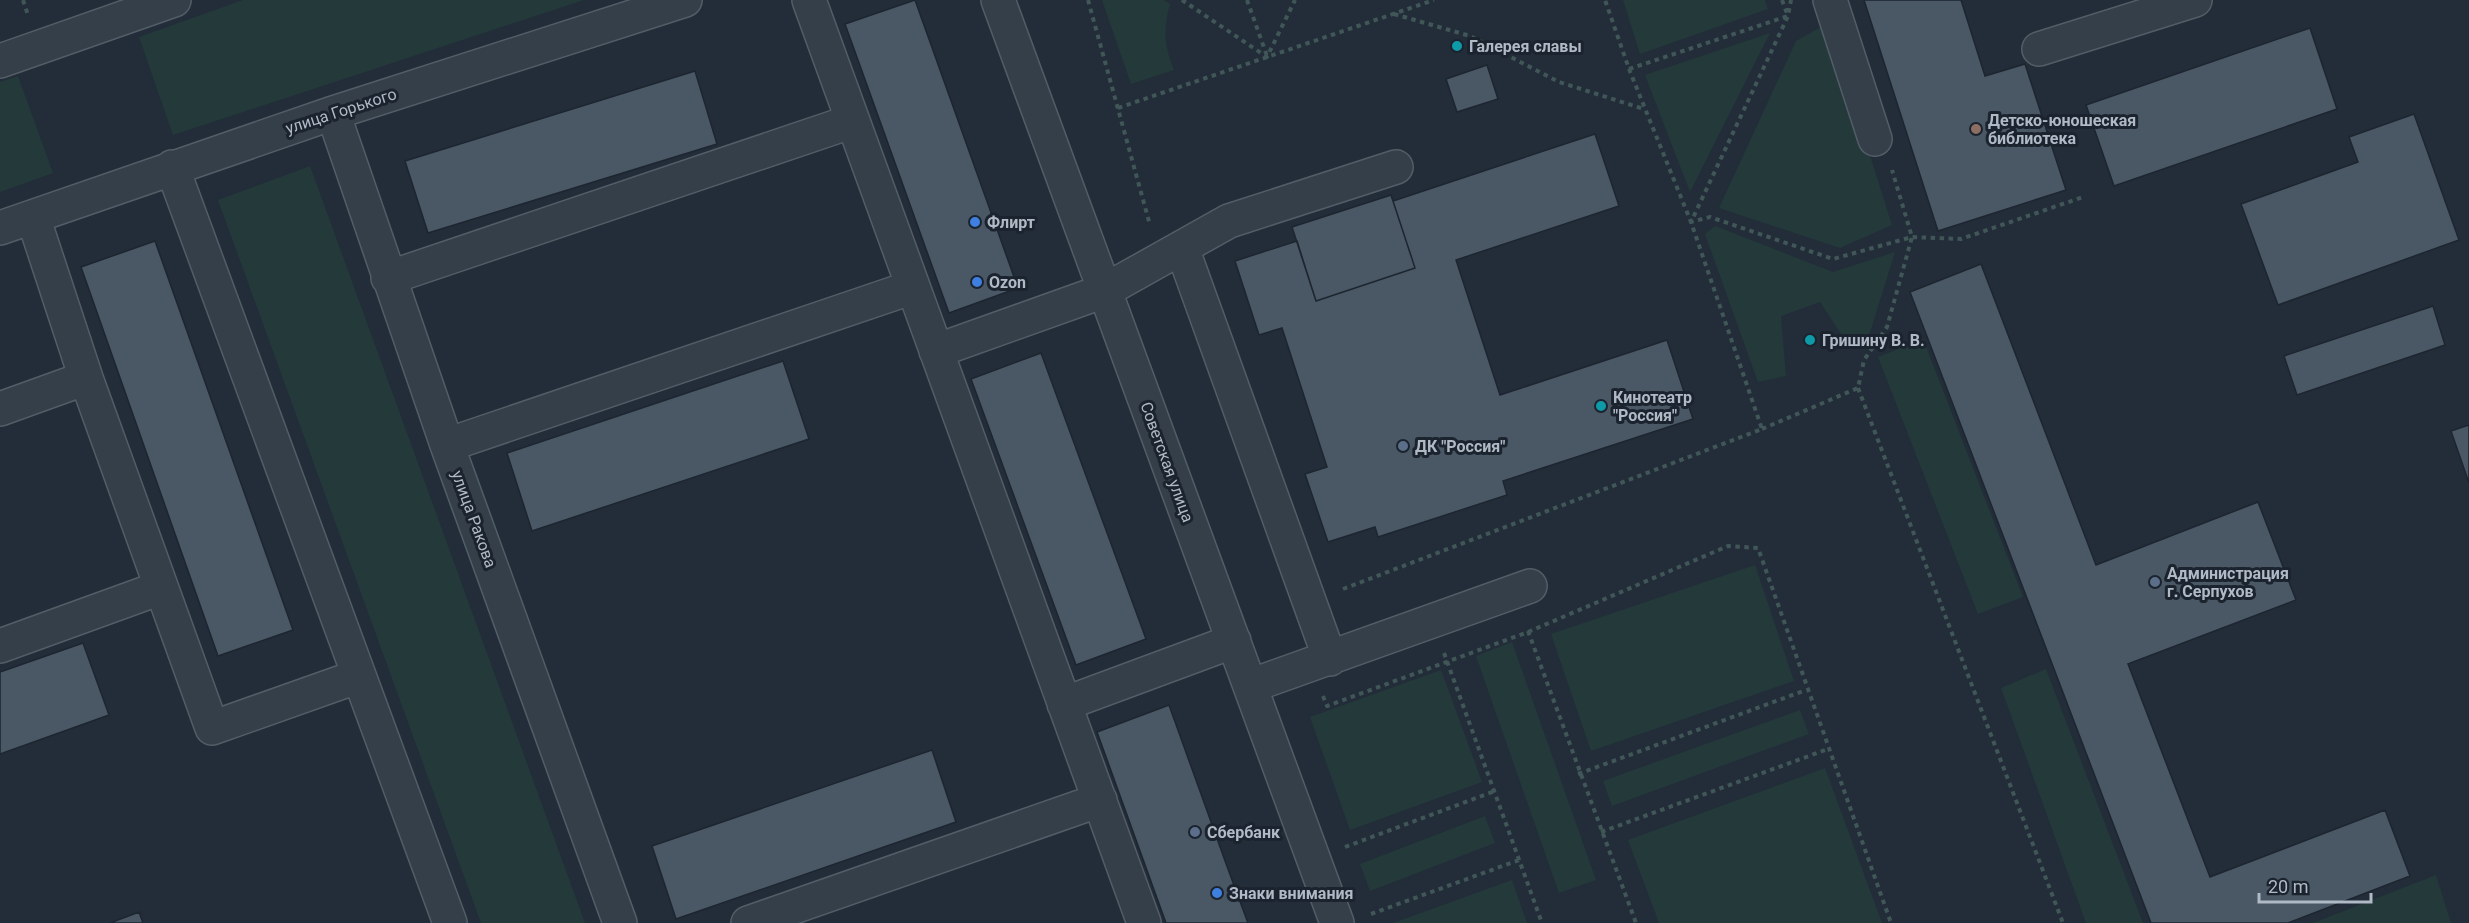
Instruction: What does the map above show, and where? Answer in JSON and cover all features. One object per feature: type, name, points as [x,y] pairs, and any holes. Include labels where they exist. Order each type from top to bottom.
[{"type":"street","points":[[0,61],[174,0]]},
{"type":"street","name":"улица Горького","points":[[0,228],[333,113],[685,0]]},
{"type":"street","points":[[809,0],[1144,923]]},
{"type":"street","name":"Советская улица","points":[[998,0],[1337,923]]},
{"type":"street","points":[[1830,0],[1875,140]]},
{"type":"street","points":[[2039,49],[2195,0]]},
{"type":"street","name":"улица Ракова","points":[[333,113],[447,445],[620,923]]},
{"type":"street","points":[[388,278],[853,121]]},
{"type":"street","points":[[172,167],[450,923]]},
{"type":"street","points":[[936,351],[1104,291],[1229,221],[1396,167]]},
{"type":"street","points":[[33,217],[160,588],[212,729],[359,676]]},
{"type":"street","points":[[1171,254],[1330,659]]},
{"type":"street","points":[[447,445],[913,288]]},
{"type":"street","points":[[0,409],[87,378]]},
{"type":"street","points":[[0,646],[160,588]]},
{"type":"street","points":[[1250,686],[1521,589]]},
{"type":"street","points":[[1064,704],[1234,641]]},
{"type":"street","points":[[748,923],[1100,800]]},
{"type":"path","points":[[1088,0],[1118,108],[1171,254]]},
{"type":"path","points":[[1182,0],[1268,57]]},
{"type":"path","points":[[1247,0],[1268,57]]},
{"type":"path","points":[[1268,57],[1295,0]]},
{"type":"path","points":[[1118,108],[1434,0]]},
{"type":"path","points":[[1605,0],[1629,69],[1691,222],[1762,429]]},
{"type":"path","points":[[1782,0],[1788,16]]},
{"type":"path","points":[[1691,222],[1788,16],[1791,0]]},
{"type":"path","points":[[1393,14],[1470,36],[1559,82],[1645,109]]},
{"type":"path","points":[[1629,69],[1788,16]]},
{"type":"path","points":[[1891,169],[1912,237],[1887,327],[1864,360],[1857,388],[2063,923]]},
{"type":"path","points":[[1691,222],[1710,217],[1833,259],[1912,237],[1961,239],[2083,197]]},
{"type":"path","points":[[1308,602],[1762,429],[1857,388]]},
{"type":"path","points":[[1521,589],[1578,774],[1636,923]]},
{"type":"path","points":[[1433,622],[1542,923]]},
{"type":"path","points":[[1578,774],[1806,690]]},
{"type":"path","points":[[1601,832],[1828,749]]},
{"type":"path","points":[[1314,858],[1495,791]]},
{"type":"path","points":[[1369,915],[1519,860]]},
{"type":"green space","points":[[243,0],[584,0],[173,135],[139,37]]},
{"type":"green space","points":[[1102,0],[1164,0],[1170,4],[1166,22],[1166,37],[1168,53],[1174,70],[1131,84]]},
{"type":"green space","points":[[1623,0],[1765,0],[1768,9],[1640,54]]},
{"type":"green space","points":[[1828,23],[1892,225],[1840,248],[1719,208],[1796,41]]},
{"type":"green space","points":[[1770,33],[1690,192],[1645,75]]},
{"type":"green space","points":[[18,76],[53,173],[0,192],[0,82]]},
{"type":"green space","points":[[310,166],[585,923],[481,923],[218,200]]},
{"type":"green space","points":[[1715,226],[1833,272],[1895,252],[1868,339],[1851,349],[1820,302],[1781,316],[1786,376],[1758,382],[1705,234]]},
{"type":"green space","points":[[1923,339],[2023,597],[1978,614],[1878,357]]},
{"type":"green space","points":[[1755,565],[1794,681],[1591,751],[1551,634]]},
{"type":"green space","points":[[1512,642],[1596,880],[1559,893],[1476,656]]},
{"type":"green space","points":[[2046,669],[2143,923],[2086,923],[2001,688]]},
{"type":"green space","points":[[1441,670],[1482,782],[1350,830],[1310,717]]},
{"type":"green space","points":[[1800,710],[1809,734],[1612,806],[1603,781]]},
{"type":"green space","points":[[1825,768],[1882,923],[1659,923],[1628,840]]},
{"type":"green space","points":[[1485,816],[1495,843],[1370,891],[1360,864]]},
{"type":"green space","points":[[2436,875],[2451,923],[2313,923]]},
{"type":"green space","points":[[1512,880],[1527,923],[1393,923]]},
{"type":"building","points":[[915,0],[1018,288],[949,313],[845,24]]},
{"type":"building","name":"Детско-юношеская библиотека","points":[[1864,0],[1961,0],[1985,76],[2025,64],[2066,190],[1938,231]]},
{"type":"building","points":[[2310,28],[2337,109],[2114,186],[2086,105]]},
{"type":"building","points":[[1487,65],[1498,99],[1457,112],[1446,79]]},
{"type":"building","points":[[695,71],[717,144],[428,233],[405,161]]},
{"type":"building","points":[[2414,114],[2459,240],[2278,305],[2241,204],[2358,162],[2349,137]]},
{"type":"building","points":[[1595,134],[1619,206],[1456,260],[1500,395],[1667,340],[1693,419],[1503,481],[1507,495],[1378,537],[1375,527],[1328,542],[1305,474],[1327,467],[1282,328],[1259,335],[1235,261],[1297,241],[1316,301],[1415,268],[1393,201]]},
{"type":"building","points":[[1391,195],[1415,268],[1316,301],[1292,227]]},
{"type":"building","points":[[155,241],[293,630],[218,656],[81,267]]},
{"type":"building","name":"Администрация г. Серпухов","points":[[1981,264],[2096,565],[2258,502],[2296,600],[2128,664],[2210,877],[2385,810],[2410,876],[2288,923],[2151,923],[1910,292]]},
{"type":"building","points":[[2433,306],[2445,345],[2297,395],[2284,356]]},
{"type":"building","points":[[1041,353],[1146,639],[1076,665],[971,379]]},
{"type":"building","points":[[783,361],[809,439],[532,531],[507,453]]},
{"type":"building","points":[[2469,425],[2469,483],[2451,431]]},
{"type":"building","points":[[83,643],[109,715],[0,754],[0,672]]},
{"type":"building","points":[[1169,705],[1248,923],[1166,923],[1097,732]]},
{"type":"building","points":[[932,750],[956,822],[676,919],[652,846]]},
{"type":"building","points":[[139,912],[143,923],[110,923]]},
{"type":"place","name":"Галерея славы","points":[[1457,46]]},
{"type":"place","name":"Детско-юношеская библиотека","points":[[1976,129]]},
{"type":"place","name":"Флирт","points":[[975,222]]},
{"type":"place","name":"Ozon","points":[[977,282]]},
{"type":"place","name":"Гришину В. В.","points":[[1810,340]]},
{"type":"place","name":"Кинотеатр \"Россия\"","points":[[1601,406]]},
{"type":"place","name":"ДК \"Россия\"","points":[[1403,446]]},
{"type":"place","name":"Администрация г. Серпухов","points":[[2155,582]]},
{"type":"place","name":"Сбербанк","points":[[1195,832]]},
{"type":"place","name":"Знаки внимания","points":[[1217,893]]}]
